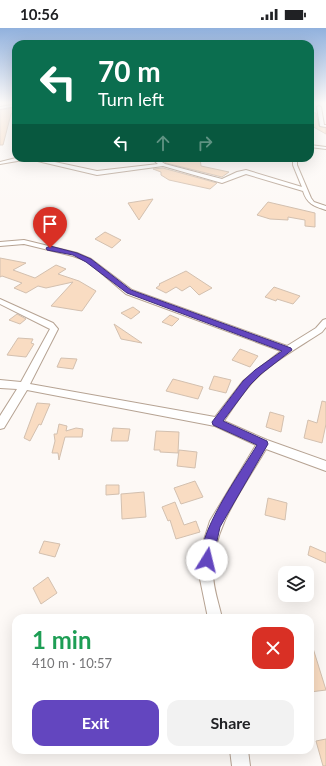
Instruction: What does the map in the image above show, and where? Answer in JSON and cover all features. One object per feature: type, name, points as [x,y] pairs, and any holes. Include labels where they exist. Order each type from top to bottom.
[{"type":"street","points":[[314,146],[326,148]]},
{"type":"street","points":[[0,163],[12,160]]},
{"type":"street","points":[[47,162],[97,173],[163,165]]},
{"type":"street","points":[[159,162],[163,165],[222,181],[227,181],[239,172],[246,172],[306,190]]},
{"type":"street","points":[[295,162],[308,198],[312,203],[326,208]]},
{"type":"street","points":[[0,244],[24,242],[75,254],[89,260],[129,292],[288,350]]},
{"type":"street","points":[[0,302],[50,325],[54,329],[24,386],[0,425]]},
{"type":"street","points":[[217,422],[246,383],[258,372],[288,350],[319,330],[326,322]]},
{"type":"street","points":[[0,384],[24,386],[217,422],[263,444],[326,466]]},
{"type":"street","points":[[214,614],[206,574],[209,546],[215,525],[263,444]]},
{"type":"street","points":[[240,754],[241,766]]},
{"type":"building","points":[[0,137],[5,137],[3,145],[0,145]]},
{"type":"building","points":[[165,162],[200,162],[201,166],[229,172],[222,177]]},
{"type":"building","points":[[163,168],[217,183],[210,189],[169,180],[161,175],[161,172],[153,169]]},
{"type":"building","points":[[153,199],[139,220],[128,203]]},
{"type":"building","points":[[268,202],[315,213],[315,227],[305,226],[305,220],[288,217],[288,220],[270,219],[257,215]]},
{"type":"building","points":[[105,232],[121,240],[112,248],[95,239]]},
{"type":"building","points":[[0,258],[26,263],[13,270],[35,278],[56,265],[66,269],[58,274],[79,281],[96,291],[82,311],[51,306],[73,282],[46,288],[38,286],[26,293],[14,288],[22,283],[2,276],[0,277]]},
{"type":"building","points":[[186,271],[212,288],[199,295],[190,286],[182,291],[176,287],[166,293],[156,288],[160,285],[159,284]]},
{"type":"building","points":[[274,287],[300,296],[293,304],[277,299],[276,301],[265,297]]},
{"type":"building","points":[[133,307],[140,312],[131,319],[121,313]]},
{"type":"building","points":[[17,314],[26,319],[20,324],[9,320]]},
{"type":"building","points":[[170,315],[179,319],[172,326],[162,322]]},
{"type":"building","points":[[114,324],[142,343],[121,339]]},
{"type":"building","points":[[18,338],[33,339],[31,343],[34,344],[26,357],[7,355]]},
{"type":"building","points":[[240,349],[258,356],[250,367],[232,360]]},
{"type":"building","points":[[61,358],[77,359],[73,369],[57,367]]},
{"type":"building","points":[[214,376],[231,380],[226,393],[209,389]]},
{"type":"building","points":[[173,379],[203,387],[198,399],[166,391]]},
{"type":"building","points":[[322,401],[326,402],[326,424],[322,443],[304,438],[308,420],[317,423]]},
{"type":"building","points":[[37,403],[50,404],[41,425],[39,424],[30,441],[24,438]]},
{"type":"building","points":[[270,412],[284,416],[281,432],[266,427]]},
{"type":"building","points":[[59,424],[67,426],[66,431],[76,428],[83,429],[82,437],[65,437],[59,460],[58,453],[52,453],[55,441],[54,434],[57,434]]},
{"type":"building","points":[[113,428],[130,429],[128,441],[111,441]]},
{"type":"building","points":[[156,431],[179,432],[178,453],[160,452],[160,450],[154,450]]},
{"type":"building","points":[[179,450],[197,452],[195,468],[177,466]]},
{"type":"building","points":[[195,481],[203,497],[181,504],[174,488]]},
{"type":"building","points":[[106,485],[119,485],[119,494],[106,495]]},
{"type":"building","points":[[144,492],[146,517],[122,519],[121,494]]},
{"type":"building","points":[[268,498],[287,503],[285,520],[265,515]]},
{"type":"building","points":[[175,502],[184,525],[196,521],[200,532],[176,539],[170,520],[168,521],[162,507]]},
{"type":"building","points":[[44,541],[60,544],[55,557],[39,553]]},
{"type":"building","points":[[310,546],[326,553],[326,563],[308,555]]},
{"type":"building","points":[[48,577],[57,593],[41,604],[33,588]]},
{"type":"building","points":[[314,651],[326,690],[314,692]]},
{"type":"building","points":[[326,739],[326,766],[323,766],[316,741]]},
{"type":"route","points":[[50,248],[75,254],[89,260],[129,292],[288,350],[258,372],[246,383],[217,422],[263,444],[215,525],[207,560]]}]
